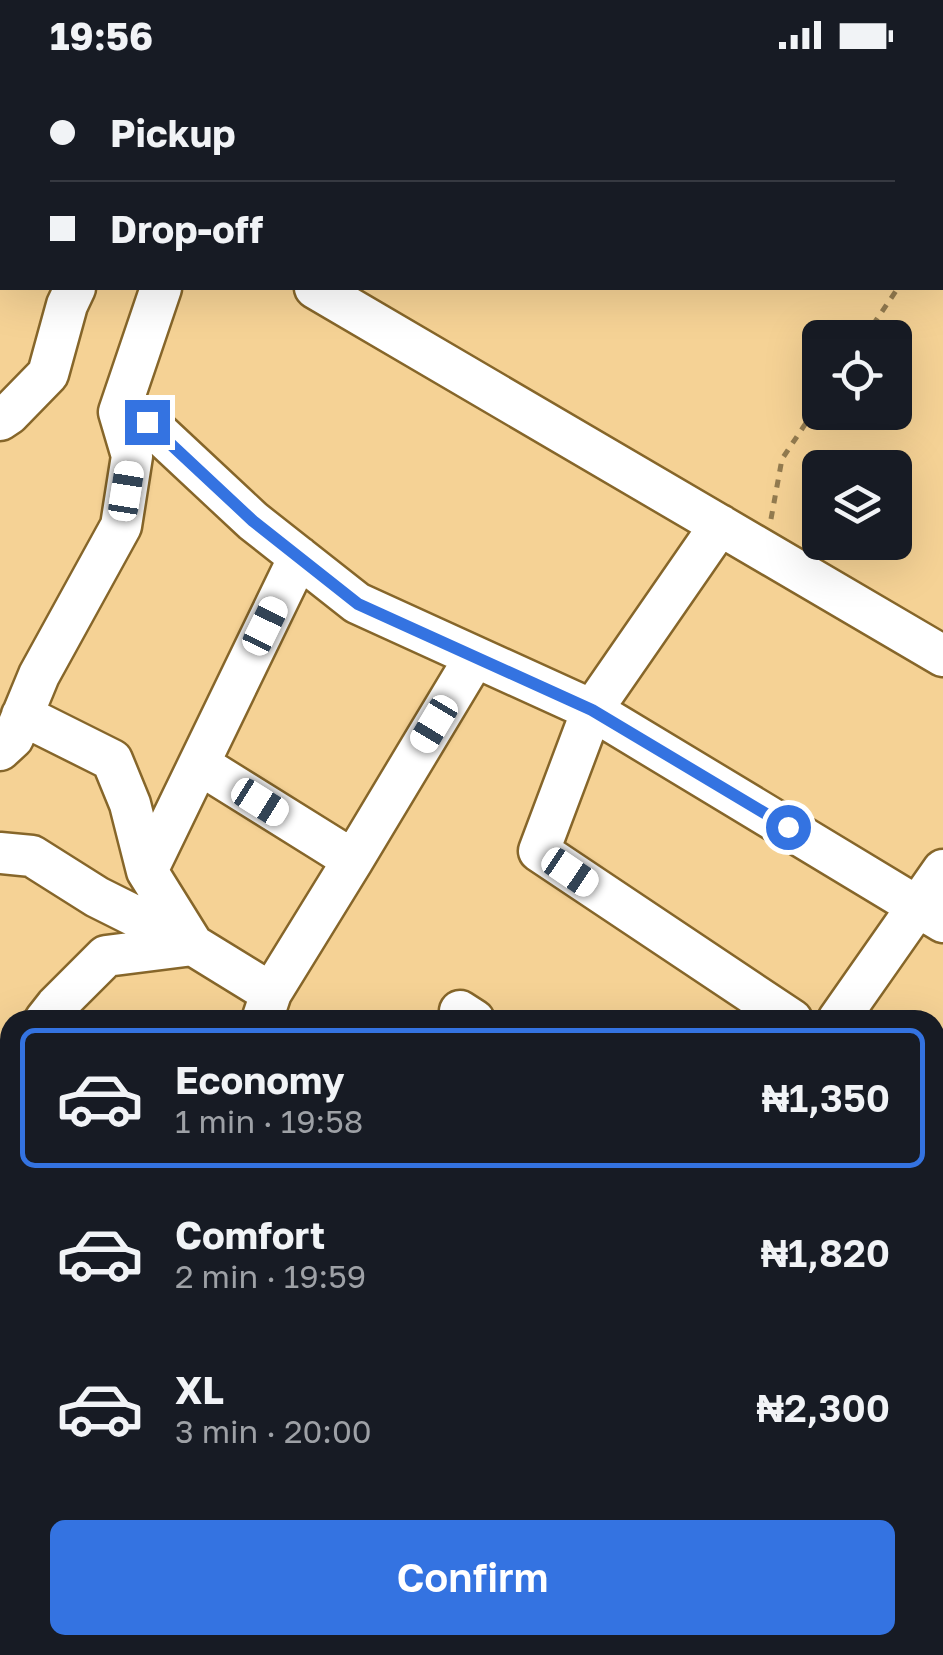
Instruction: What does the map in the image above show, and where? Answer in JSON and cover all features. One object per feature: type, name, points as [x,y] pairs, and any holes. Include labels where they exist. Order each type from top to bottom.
[{"type":"street","points":[[0,420],[48,374],[74,290]]},
{"type":"street","points":[[0,750],[13,738],[39,675],[121,526],[132,456],[119,412],[160,290]]},
{"type":"street","points":[[317,290],[943,656]]},
{"type":"street","points":[[119,412],[147,422],[253,521],[358,604],[596,705],[931,914]]},
{"type":"street","points":[[720,525],[596,705],[539,851],[777,1010]]},
{"type":"street","points":[[147,871],[298,557]]},
{"type":"street","points":[[0,853],[32,856],[96,897],[193,945],[266,1006],[475,656]]},
{"type":"street","points":[[22,715],[112,760],[130,804],[147,871],[193,945]]},
{"type":"street","points":[[199,764],[353,860]]},
{"type":"street","points":[[847,1010],[931,914],[943,870]]},
{"type":"street","points":[[53,1010],[106,956],[193,945]]},
{"type":"path","points":[[876,320],[897,290]]},
{"type":"path","points":[[766,552],[782,459],[802,429]]},
{"type":"route","points":[[147,422],[253,521],[358,604],[592,710],[788,827]]}]
